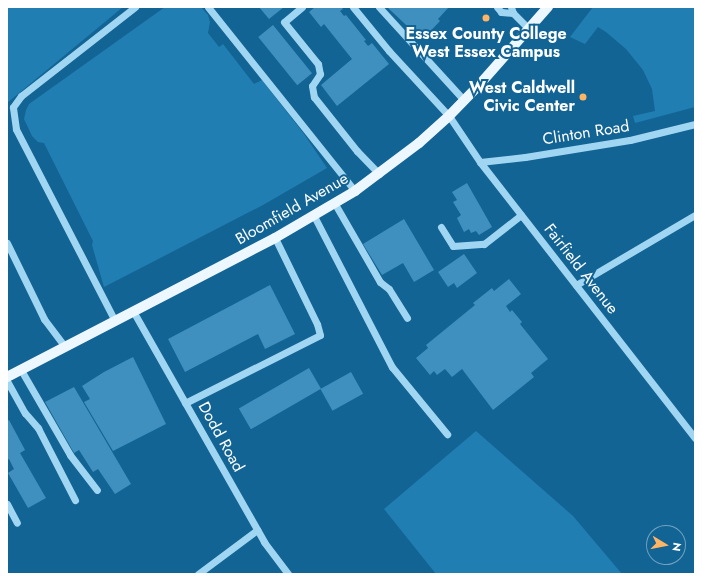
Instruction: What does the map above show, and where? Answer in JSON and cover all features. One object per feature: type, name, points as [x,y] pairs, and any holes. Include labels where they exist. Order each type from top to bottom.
[{"type":"main road","name":"Bloomfield Avenue","points":[[7,377],[276,238],[355,191],[419,143],[449,116],[548,7]]},
{"type":"street","points":[[115,321],[16,129],[13,108],[21,96],[135,7]]},
{"type":"street","points":[[208,7],[355,191]]},
{"type":"street","points":[[302,7],[284,22],[318,64],[320,74],[312,86],[314,97],[357,151],[379,174]]},
{"type":"street","name":"Fairfield Avenue","points":[[353,7],[389,51],[449,116],[480,162],[695,438]]},
{"type":"street","points":[[379,7],[464,100]]},
{"type":"street","points":[[497,7],[501,12],[512,10],[529,29]]},
{"type":"street","name":"Clinton Road","points":[[480,162],[525,157],[630,140],[695,124]]},
{"type":"street","points":[[334,204],[380,282],[389,289],[407,318]]},
{"type":"street","points":[[441,227],[453,246],[484,244],[521,215]]},
{"type":"street","points":[[576,285],[695,215]]},
{"type":"street","points":[[314,216],[392,367],[446,434]]},
{"type":"street","points":[[185,402],[320,335],[317,324],[276,238]]},
{"type":"street","points":[[7,243],[44,319],[65,347]]},
{"type":"street","name":"Dodd Road","points":[[133,311],[264,542],[288,574]]},
{"type":"street","points":[[21,370],[70,455],[97,490]]},
{"type":"street","points":[[7,381],[25,413],[38,428],[75,500]]},
{"type":"street","points":[[7,504],[17,523]]},
{"type":"street","points":[[198,574],[257,530]]},
{"type":"shaded area","points":[[7,7],[123,7],[7,103]]},
{"type":"shaded area","points":[[165,7],[201,7],[208,15],[210,22],[208,33],[219,47],[223,44],[254,84],[262,80],[304,134],[327,168],[263,205],[104,287],[92,245],[93,241],[44,143],[38,142],[32,136],[24,119],[29,104]]},
{"type":"shaded area","points":[[593,7],[695,7],[695,107],[635,123],[633,116],[655,111],[652,89],[643,70],[626,49],[598,27],[585,44],[570,37]]},
{"type":"shaded area","points":[[476,431],[573,516],[622,574],[436,574],[384,509]]},
{"type":"building","points":[[259,7],[284,7],[269,19]]},
{"type":"building","points":[[315,7],[341,7],[343,9],[340,11],[344,16],[346,15],[366,40],[364,41],[368,46],[372,43],[389,64],[337,106],[321,85],[352,59],[324,24],[321,27],[309,12]]},
{"type":"building","points":[[387,7],[449,7],[438,19],[440,21],[422,40]]},
{"type":"building","points":[[273,25],[312,73],[297,85],[258,37]]},
{"type":"building","points":[[467,183],[492,227],[479,235],[476,231],[471,233],[469,229],[464,232],[457,218],[461,215],[453,202],[457,200],[452,192]]},
{"type":"building","points":[[404,219],[434,270],[414,282],[403,263],[382,275],[363,244]]},
{"type":"building","points":[[464,254],[477,273],[457,288],[454,283],[448,287],[438,272]]},
{"type":"building","points":[[509,279],[521,294],[506,306],[510,312],[512,310],[522,322],[520,324],[548,359],[531,373],[534,377],[493,410],[462,369],[452,377],[445,369],[437,375],[434,371],[430,375],[416,358],[428,348],[426,345],[475,305],[473,303],[492,288],[494,291]]},
{"type":"building","points":[[270,285],[295,334],[265,349],[258,334],[185,372],[168,339]]},
{"type":"building","points":[[133,357],[166,424],[113,451],[84,402],[90,399],[82,386],[104,372]]},
{"type":"building","points":[[309,368],[321,389],[251,429],[239,408]]},
{"type":"building","points":[[351,372],[363,394],[333,411],[320,389]]},
{"type":"building","points":[[74,387],[131,484],[115,494],[98,469],[93,472],[79,450],[74,453],[45,402]]},
{"type":"building","points":[[9,420],[25,450],[20,453],[46,498],[28,508],[8,473],[14,469],[9,459],[7,460],[7,421]]},
{"type":"place","name":"Essex County College West Essex Campus","points":[[486,18]]},
{"type":"place","name":"West Caldwell Civic Center","points":[[583,97]]}]
